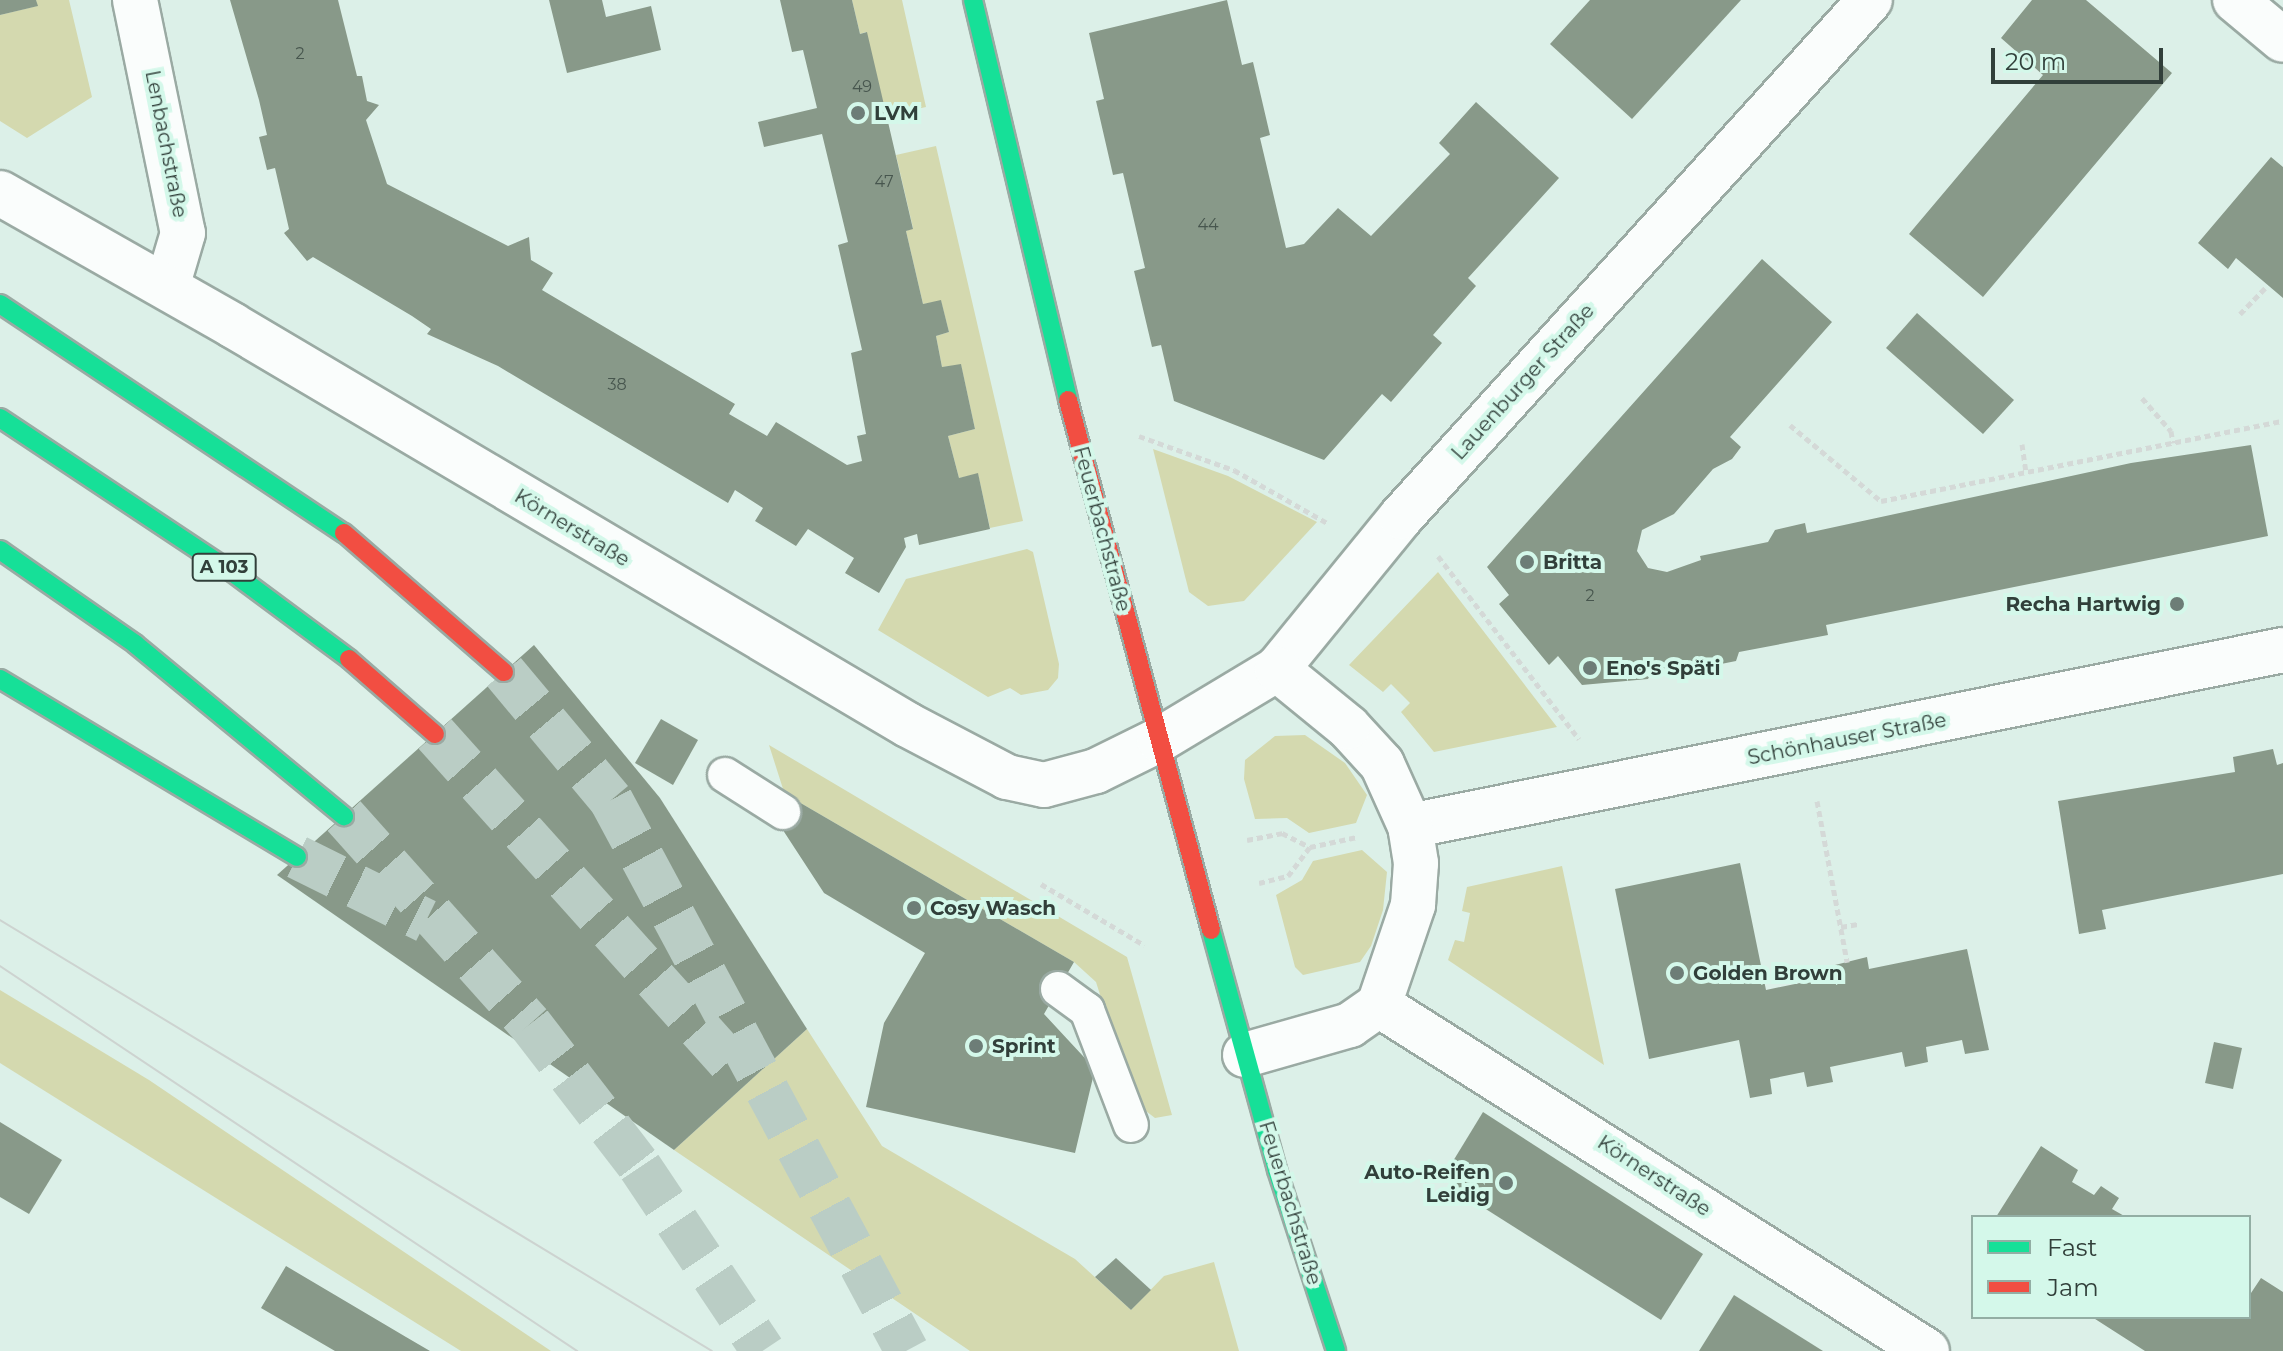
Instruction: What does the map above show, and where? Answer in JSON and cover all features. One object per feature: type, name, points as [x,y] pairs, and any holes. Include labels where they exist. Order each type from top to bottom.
[{"type":"main road","name":"Feuerbachstraße","points":[[973,0],[1056,354],[1159,740],[1245,1055],[1336,1351]]},
{"type":"main road","points":[[0,304],[321,513],[504,672]]},
{"type":"main road","name":"A 103","points":[[0,418],[232,572],[337,649],[435,734]]},
{"type":"main road","points":[[0,550],[159,663],[344,816]]},
{"type":"main road","points":[[0,679],[297,857]]},
{"type":"street","name":"Lenbachstraße","points":[[135,0],[183,233],[167,287]]},
{"type":"street","name":"Lauenburger Straße","points":[[1159,740],[1277,669],[1401,517],[1870,0]]},
{"type":"street","points":[[2235,0],[2283,40]]},
{"type":"street","name":"Körnerstraße","points":[[0,193],[167,287],[790,658],[1007,777],[1044,785],[1096,771],[1159,740]]},
{"type":"street","name":"Schönhauser Straße","points":[[1390,830],[2283,650]]},
{"type":"street","points":[[1245,1055],[1350,1025],[1379,1005],[1413,905],[1416,863],[1390,830],[1397,790],[1366,744],[1277,669]]},
{"type":"street","name":"Körnerstraße","points":[[1379,1005],[1927,1351]]},
{"type":"lane","points":[[725,775],[783,812]]},
{"type":"lane","points":[[1058,989],[1087,1010],[1131,1125]]},
{"type":"path","points":[[2240,314],[2268,285]]},
{"type":"path","points":[[2142,398],[2171,431],[2173,443]]},
{"type":"path","points":[[1790,425],[1881,501],[2283,421]]},
{"type":"path","points":[[1139,436],[1234,470],[1330,524]]},
{"type":"path","points":[[2022,444],[2026,472]]},
{"type":"path","points":[[1438,556],[1578,738],[1581,753]]},
{"type":"path","points":[[1817,801],[1847,962]]},
{"type":"path","points":[[1247,840],[1282,833],[1310,847],[1390,830]]},
{"type":"path","points":[[1259,883],[1288,876],[1310,847]]},
{"type":"path","points":[[1041,884],[1144,945]]},
{"type":"path","points":[[1841,927],[1858,924]]},
{"type":"green space","points":[[36,0],[69,0],[92,97],[27,138],[0,121],[0,15],[37,6]]},
{"type":"green space","points":[[852,0],[902,0],[926,107],[886,116],[866,32],[860,34]]},
{"type":"green space","points":[[936,146],[1023,521],[990,528],[978,474],[959,478],[948,436],[975,429],[961,365],[942,367],[936,336],[949,332],[941,301],[923,304],[906,231],[913,228],[896,155]]},
{"type":"green space","points":[[1153,449],[1228,476],[1317,522],[1244,601],[1208,606],[1189,592]]},
{"type":"green space","points":[[1027,549],[1033,552],[1059,664],[1058,678],[1048,690],[1021,695],[1010,688],[988,697],[878,630],[906,579]]},
{"type":"green space","points":[[1438,572],[1557,727],[1434,752],[1401,712],[1410,703],[1391,684],[1383,692],[1349,665]]},
{"type":"green space","points":[[1305,735],[1345,763],[1367,795],[1356,823],[1309,833],[1287,818],[1255,819],[1244,779],[1245,760],[1275,736]]},
{"type":"green space","points":[[769,745],[1127,957],[1172,1115],[1155,1118],[1134,1102],[1096,982],[1074,962],[792,798],[784,792]]},
{"type":"green space","points":[[1362,850],[1387,872],[1383,910],[1371,946],[1360,962],[1303,975],[1295,967],[1276,895],[1302,880],[1313,861]]},
{"type":"green space","points":[[1562,866],[1604,1065],[1448,960],[1455,940],[1464,942],[1470,913],[1462,911],[1467,887]]},
{"type":"green space","points":[[0,990],[149,1080],[551,1351],[461,1351],[0,1063]]},
{"type":"green space","points":[[807,1029],[882,1146],[1075,1259],[1131,1310],[1164,1276],[1214,1262],[1239,1351],[970,1351],[674,1150]]},
{"type":"building","points":[[0,0],[36,0],[38,6],[0,15]]},
{"type":"building","points":[[230,0],[338,0],[357,76],[362,76],[367,101],[379,105],[366,120],[387,184],[508,246],[529,237],[531,260],[553,273],[542,290],[735,404],[729,414],[767,436],[776,422],[847,465],[862,461],[857,436],[866,434],[851,353],[862,350],[838,245],[848,242],[822,134],[764,147],[758,122],[817,108],[803,50],[792,52],[780,0],[852,0],[860,34],[867,32],[913,229],[906,231],[923,304],[941,300],[949,332],[936,336],[942,367],[961,364],[975,429],[948,436],[959,478],[978,473],[990,529],[919,545],[917,534],[904,538],[906,547],[879,593],[845,573],[854,558],[808,529],[796,546],[755,521],[763,508],[735,490],[728,503],[498,366],[427,334],[431,329],[412,316],[313,257],[307,261],[284,233],[289,229],[275,168],[267,170],[259,137],[267,135]]},
{"type":"building","points":[[549,0],[602,0],[606,17],[651,6],[661,50],[567,73]]},
{"type":"building","points":[[1227,0],[1242,65],[1253,62],[1270,135],[1260,138],[1286,248],[1304,244],[1338,208],[1371,236],[1450,154],[1439,143],[1476,102],[1559,178],[1468,278],[1476,286],[1433,335],[1442,343],[1391,402],[1382,394],[1324,460],[1174,401],[1161,345],[1152,347],[1134,271],[1145,268],[1123,173],[1113,175],[1096,101],[1104,99],[1089,33]]},
{"type":"building","points":[[1590,0],[1741,0],[1632,119],[1550,44]]},
{"type":"building","points":[[2032,0],[2086,0],[2172,73],[1983,297],[1909,234],[2043,75],[2001,38]]},
{"type":"building","points":[[2271,157],[2283,167],[2283,298],[2236,258],[2228,269],[2198,243]]},
{"type":"building","points":[[1762,259],[1832,322],[1730,437],[1741,447],[1732,459],[1713,469],[1674,514],[1642,530],[1637,551],[1648,568],[1667,572],[1701,560],[1700,556],[1768,542],[1775,530],[1805,523],[1807,533],[2131,463],[2251,445],[2268,536],[1826,625],[1828,635],[1739,652],[1736,661],[1706,667],[1698,661],[1652,671],[1648,679],[1582,685],[1558,656],[1549,665],[1499,604],[1509,595],[1487,567]]},
{"type":"building","points":[[1917,313],[2014,400],[1983,434],[1886,348]]},
{"type":"building","points":[[534,645],[660,798],[807,1029],[674,1150],[277,875]]},
{"type":"building","points":[[661,719],[698,740],[673,785],[635,763]]},
{"type":"building","points":[[2273,749],[2277,765],[2283,763],[2283,874],[2102,910],[2106,929],[2079,934],[2058,801],[2235,772],[2233,757]]},
{"type":"building","points":[[792,798],[1074,962],[1044,1014],[1095,1069],[1075,1153],[866,1107],[884,1023],[925,953],[824,893],[777,821]]},
{"type":"building","points":[[1740,863],[1766,990],[1829,977],[1827,967],[1867,957],[1869,969],[1967,949],[1989,1050],[1965,1054],[1962,1040],[1926,1047],[1928,1062],[1905,1067],[1902,1052],[1830,1067],[1833,1082],[1807,1087],[1804,1072],[1770,1079],[1772,1094],[1750,1098],[1739,1040],[1649,1059],[1615,889]]},
{"type":"building","points":[[2214,1042],[2242,1048],[2233,1089],[2205,1083]]},
{"type":"building","points":[[1483,1112],[1703,1254],[1661,1320],[1451,1187],[1447,1171]]},
{"type":"building","points":[[0,1122],[62,1160],[29,1214],[0,1197]]},
{"type":"building","points":[[2041,1146],[2078,1170],[2072,1182],[2094,1195],[2101,1186],[2119,1198],[2112,1209],[2122,1215],[1997,1215]]},
{"type":"building","points":[[1116,1258],[1151,1290],[1131,1310],[1095,1277]]},
{"type":"building","points":[[286,1266],[430,1351],[335,1351],[261,1308]]},
{"type":"building","points":[[2261,1278],[2283,1292],[2283,1351],[2145,1351],[2095,1319],[2251,1319],[2251,1293]]},
{"type":"building","points":[[1734,1295],[1823,1351],[1699,1351]]},
{"type":"tunnel","points":[[504,672],[611,800],[907,1351]]},
{"type":"tunnel","points":[[435,734],[737,1070]]},
{"type":"tunnel","points":[[344,816],[530,1024],[640,1167],[763,1351]]},
{"type":"tunnel","points":[[297,857],[426,921]]},
{"type":"tram line","points":[[0,920],[712,1351]]},
{"type":"tram line","points":[[0,966],[577,1351]]},
{"type":"traffic: fast","points":[[973,0],[1068,400]]},
{"type":"traffic: fast","points":[[0,304],[344,533]]},
{"type":"traffic: fast","points":[[0,418],[232,572],[349,659]]},
{"type":"traffic: fast","points":[[0,550],[135,644],[344,816]]},
{"type":"traffic: fast","points":[[0,679],[297,857]]},
{"type":"traffic: fast","points":[[1211,930],[1277,1170],[1336,1351]]},
{"type":"traffic: jam","points":[[1068,400],[1211,930]]},
{"type":"traffic: jam","points":[[344,533],[504,672]]},
{"type":"traffic: jam","points":[[349,659],[435,734]]},
{"type":"place","name":"LVM","points":[[858,113]]},
{"type":"place","name":"Britta","points":[[1527,562]]},
{"type":"place","name":"Recha Hartwig","points":[[2177,604]]},
{"type":"place","name":"Eno's Späti","points":[[1590,668]]},
{"type":"place","name":"Cosy Wasch","points":[[914,908]]},
{"type":"place","name":"Golden Brown","points":[[1677,973]]},
{"type":"place","name":"Sprint","points":[[976,1046]]},
{"type":"place","name":"Auto-Reifen Leidig","points":[[1506,1183]]}]
